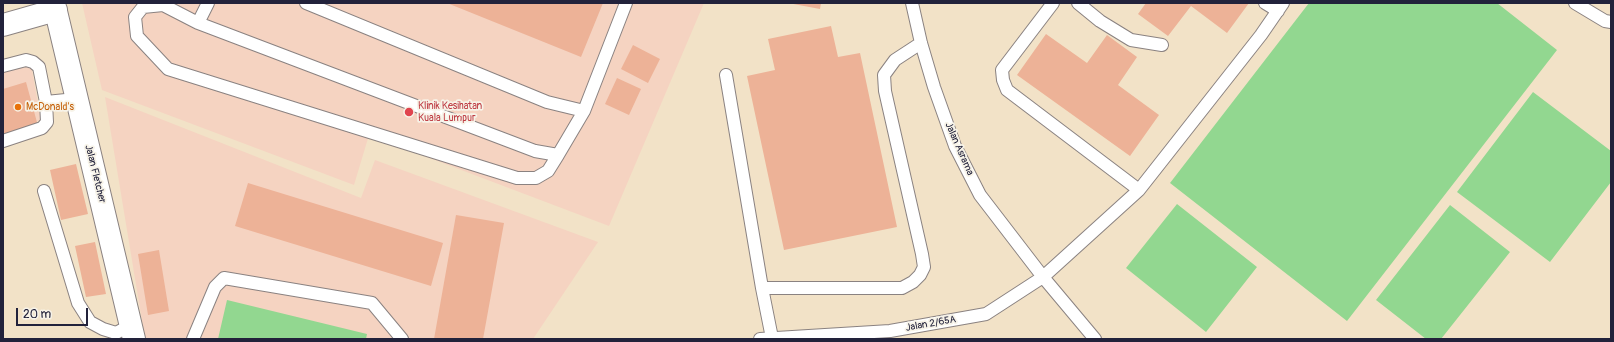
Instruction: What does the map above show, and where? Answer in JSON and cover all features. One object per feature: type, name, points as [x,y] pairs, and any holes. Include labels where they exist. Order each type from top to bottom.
[{"type":"street","name":"Jalan Fletcher","points":[[3,25],[55,6],[76,100],[133,332]]},
{"type":"lane","points":[[198,23],[208,3]]},
{"type":"lane","points":[[306,3],[547,102],[584,111]]},
{"type":"lane","points":[[558,155],[535,151],[198,23],[163,5],[143,7],[135,17],[137,36],[168,69],[517,178],[536,178],[548,172],[584,111],[626,3]]},
{"type":"lane","name":"Jalan Asrama","points":[[912,3],[921,43],[934,88],[955,146],[980,195],[1043,277],[1095,339]]},
{"type":"lane","points":[[1053,3],[1002,70],[1003,80],[1007,90],[1139,190]]},
{"type":"lane","points":[[1078,3],[1100,21],[1131,40],[1162,45]]},
{"type":"lane","points":[[1265,3],[1280,7]]},
{"type":"lane","points":[[1575,3],[1605,22],[1611,22]]},
{"type":"lane","name":"Jalan 2/65A","points":[[766,338],[890,331],[986,314],[1043,277],[1139,190],[1261,35],[1280,7]]},
{"type":"lane","points":[[762,288],[902,288],[913,282],[920,275],[924,267],[922,254],[885,91],[884,75],[895,60],[921,43]]},
{"type":"lane","points":[[3,66],[26,60],[33,62],[39,67],[46,102],[47,122],[42,128],[3,141]]},
{"type":"lane","points":[[726,75],[762,288],[766,338]]},
{"type":"lane","points":[[46,102],[76,100]]},
{"type":"lane","points":[[44,191],[78,303],[90,322],[103,329],[116,334],[133,332]]},
{"type":"lane","points":[[193,339],[215,287],[224,278],[372,303],[402,339]]},
{"type":"shaded area","name":"Klinik Kesihatan Kuala Lumpur","points":[[82,3],[704,3],[609,226],[369,135],[354,185],[102,90]]},
{"type":"shaded area","name":"McDonald's","points":[[29,67],[32,70],[41,120],[3,134],[3,70]]},
{"type":"shaded area","points":[[105,97],[361,198],[375,160],[598,242],[533,339],[145,339]]},
{"type":"green space","points":[[1309,3],[1497,3],[1557,50],[1347,321],[1170,183]]},
{"type":"green space","points":[[1533,92],[1611,151],[1611,182],[1550,262],[1457,192]]},
{"type":"green space","points":[[1177,204],[1257,267],[1206,332],[1126,268]]},
{"type":"green space","points":[[1450,205],[1510,252],[1441,339],[1426,339],[1376,300]]},
{"type":"green space","points":[[227,300],[367,334],[366,339],[218,339]]},
{"type":"building","points":[[447,3],[603,3],[581,57]]},
{"type":"building","points":[[788,3],[821,3],[820,9]]},
{"type":"building","points":[[1146,3],[1249,3],[1227,33],[1191,6],[1168,36],[1138,14]]},
{"type":"building","points":[[831,26],[838,57],[860,53],[897,227],[784,250],[747,76],[775,70],[768,39]]},
{"type":"building","points":[[1046,34],[1087,63],[1107,35],[1137,57],[1118,85],[1159,115],[1130,156],[1017,75]]},
{"type":"building","points":[[633,45],[660,59],[648,83],[621,69]]},
{"type":"building","points":[[617,78],[641,89],[629,115],[605,104]]},
{"type":"building","name":"McDonald's","points":[[26,82],[38,126],[3,136],[3,89]]},
{"type":"building","points":[[76,164],[88,214],[61,220],[50,170]]},
{"type":"building","points":[[248,183],[443,243],[431,286],[235,226]]},
{"type":"building","points":[[456,215],[504,223],[483,339],[434,339]]},
{"type":"building","points":[[95,242],[106,294],[86,297],[75,246]]},
{"type":"building","points":[[159,250],[169,311],[148,315],[138,254]]},
{"type":"place","name":"McDonald's","points":[[18,107]]},
{"type":"place","name":"Klinik Kesihatan Kuala Lumpur","points":[[409,112]]}]
